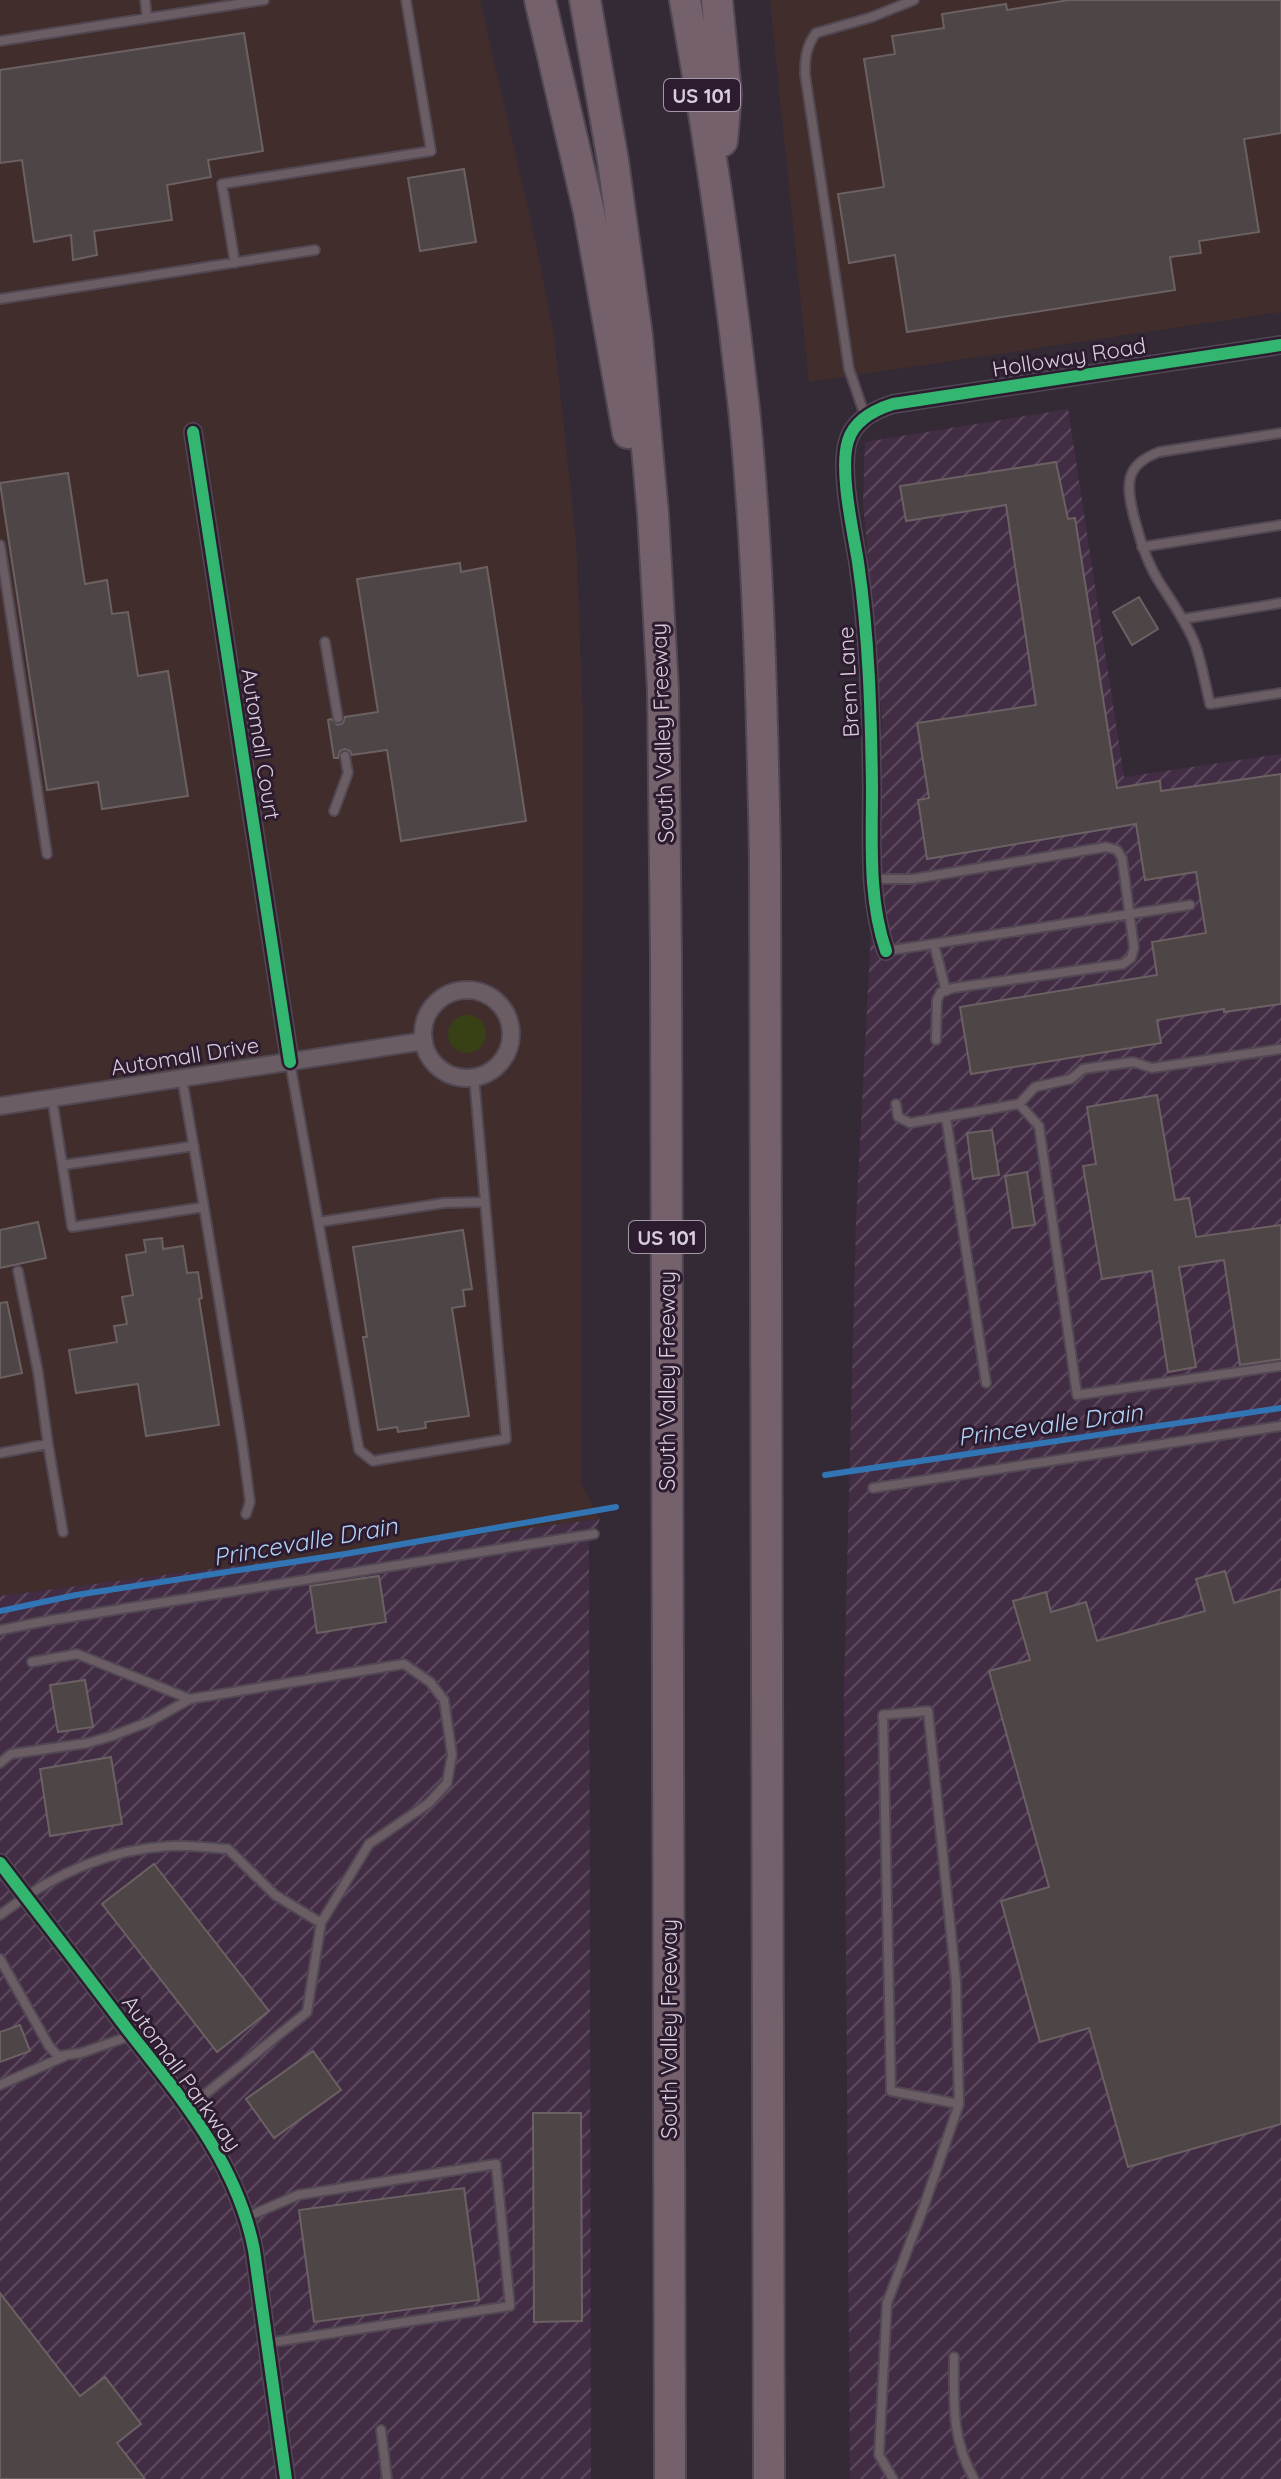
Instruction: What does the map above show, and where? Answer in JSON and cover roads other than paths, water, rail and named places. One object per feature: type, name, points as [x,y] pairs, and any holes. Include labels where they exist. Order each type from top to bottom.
[{"type":"highway","points":[[540,0],[589,212],[659,602]]},
{"type":"highway","name":"South Valley Freeway","points":[[585,0],[613,161],[637,336],[659,602],[663,690],[670,2479]]},
{"type":"highway","name":"US 101","points":[[685,0],[717,190],[744,411],[757,593],[763,769],[769,2479]]},
{"type":"highway","points":[[717,0],[726,94],[717,190]]},
{"type":"street","name":"Holloway Road","points":[[865,416],[893,404],[1281,345]]},
{"type":"street","name":"Brem Lane","points":[[865,416],[848,440],[846,468],[867,654],[873,879],[879,931],[886,951]]},
{"type":"street","name":"Automall Court","points":[[193,432],[290,1062]]},
{"type":"street","points":[[468,990],[494,999],[505,1012],[510,1025],[509,1048],[496,1067],[474,1077],[456,1077],[440,1068],[427,1052],[424,1041],[427,1015],[444,996],[468,990]]},
{"type":"street","name":"Automall Drive","points":[[0,1106],[424,1041]]},
{"type":"street","name":"Automall Parkway","points":[[0,1863],[188,2108],[221,2157],[247,2217],[286,2479]]},
{"type":"lane","points":[[145,0],[147,18]]},
{"type":"lane","points":[[0,41],[264,0]]},
{"type":"lane","points":[[235,263],[222,184],[431,151],[406,0]]},
{"type":"lane","points":[[865,416],[849,369],[805,74],[805,56],[816,33],[872,17],[914,0]]},
{"type":"lane","points":[[0,299],[315,250]]},
{"type":"lane","points":[[1281,433],[1159,452],[1136,465],[1129,484],[1142,547],[1195,645],[1210,704],[1281,693]]},
{"type":"lane","points":[[1142,547],[1281,525]]},
{"type":"lane","points":[[0,545],[47,854]]},
{"type":"lane","points":[[1183,619],[1281,603]]},
{"type":"lane","points":[[325,642],[338,718]]},
{"type":"lane","points":[[334,811],[348,773],[345,756]]},
{"type":"lane","points":[[873,879],[913,879],[1106,847],[1117,850],[1122,858],[1134,948],[1131,958],[1123,964],[941,992],[937,1000],[936,1040]]},
{"type":"lane","points":[[886,951],[1190,905]]},
{"type":"lane","points":[[934,944],[946,991]]},
{"type":"lane","points":[[896,1104],[898,1117],[910,1123],[1019,1104],[1035,1087],[1071,1079],[1083,1069],[1133,1062],[1152,1068],[1281,1049]]},
{"type":"lane","points":[[290,1062],[359,1450],[373,1461],[506,1439],[474,1077]]},
{"type":"lane","points":[[182,1078],[246,1466],[250,1502],[246,1514]]},
{"type":"lane","points":[[52,1098],[72,1227],[204,1207]]},
{"type":"lane","points":[[1019,1104],[1039,1126],[1077,1395],[1281,1366]]},
{"type":"lane","points":[[946,1117],[986,1383]]},
{"type":"lane","points":[[63,1165],[194,1146]]},
{"type":"lane","points":[[319,1222],[444,1203],[485,1202]]},
{"type":"lane","points":[[18,1271],[38,1372],[63,1532]]},
{"type":"lane","points":[[873,1488],[1281,1426]]},
{"type":"lane","points":[[0,1453],[48,1444]]},
{"type":"lane","points":[[0,1630],[594,1534]]},
{"type":"lane","points":[[32,1662],[77,1654],[190,1699]]},
{"type":"lane","points":[[0,1763],[11,1754],[88,1743],[112,1736],[151,1721],[190,1699],[404,1664],[430,1682],[444,1700],[452,1755],[447,1783],[429,1803],[369,1844],[321,1923],[307,2012],[188,2108]]},
{"type":"lane","points":[[893,2479],[879,2455],[887,2303],[959,2104],[956,1982],[928,1711],[883,1715],[891,2091],[959,2104]]},
{"type":"lane","points":[[0,1915],[72,1869],[104,1857],[171,1846],[228,1849],[275,1895],[321,1923]]},
{"type":"lane","points":[[0,1959],[49,2046],[58,2056],[81,2053],[133,2035]]},
{"type":"lane","points":[[0,2085],[65,2056]]},
{"type":"lane","points":[[247,2217],[298,2195],[496,2164],[510,2306],[267,2343]]},
{"type":"lane","points":[[954,2357],[953,2420],[974,2479]]},
{"type":"lane","points":[[381,2430],[387,2479]]},
{"type":"waterway","name":"Princevalle Drain","points":[[825,1475],[1281,1408]]},
{"type":"waterway","name":"Princevalle Drain","points":[[0,1611],[76,1595],[345,1554],[616,1507]]}]
